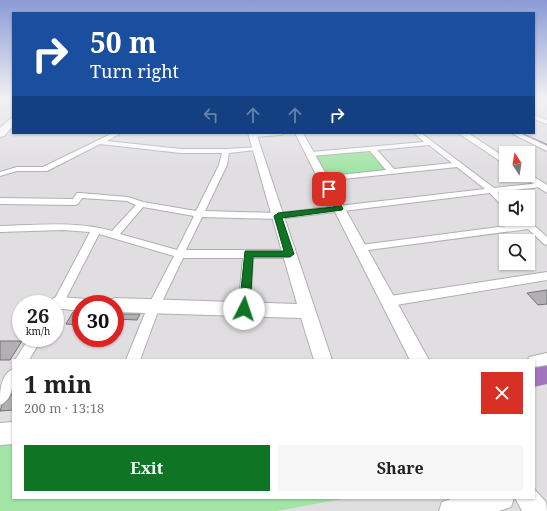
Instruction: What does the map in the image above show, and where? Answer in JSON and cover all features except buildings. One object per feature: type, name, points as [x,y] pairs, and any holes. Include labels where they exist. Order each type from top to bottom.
[{"type":"main road","points":[[0,134],[12,122]]},
{"type":"street","points":[[0,174],[17,169],[44,169],[116,134]]},
{"type":"street","points":[[253,134],[324,359]]},
{"type":"street","points":[[300,134],[419,359]]},
{"type":"street","points":[[418,134],[491,190],[499,198]]},
{"type":"street","points":[[464,134],[499,157]]},
{"type":"street","points":[[516,134],[547,149]]},
{"type":"street","points":[[99,142],[181,151],[226,151],[257,148]]},
{"type":"street","points":[[311,154],[430,143]]},
{"type":"street","points":[[372,149],[392,172]]},
{"type":"street","points":[[133,359],[154,306],[223,165],[226,151]]},
{"type":"street","points":[[324,179],[458,165]]},
{"type":"street","points":[[535,180],[545,186]]},
{"type":"street","points":[[0,201],[74,202],[80,195],[128,199],[141,204],[199,214],[278,216],[491,190],[545,186]]},
{"type":"street","points":[[114,235],[141,204]]},
{"type":"street","points":[[361,248],[530,226],[547,242]]},
{"type":"street","points":[[0,229],[63,227],[96,230],[180,254],[290,254]]},
{"type":"street","points":[[63,295],[96,230]]},
{"type":"street","points":[[244,309],[248,254]]},
{"type":"street","points":[[390,302],[547,276]]},
{"type":"street","points":[[124,305],[308,311]]},
{"type":"street","points":[[23,359],[30,347]]},
{"type":"street","points":[[535,361],[547,359]]},
{"type":"street","points":[[0,398],[12,378]]},
{"type":"street","points":[[0,434],[12,434]]},
{"type":"street","points":[[451,511],[473,507],[497,499]]},
{"type":"street","points":[[528,499],[537,511]]},
{"type":"green space","points":[[372,149],[392,172],[324,179],[311,154]]},
{"type":"green space","points":[[0,444],[12,444],[12,499],[342,499],[277,511],[0,511]]},
{"type":"waterway","points":[[522,134],[547,145]]},
{"type":"waterway","points":[[535,376],[547,373]]},
{"type":"route","points":[[244,309],[248,254],[290,254],[278,216],[339,209],[329,189]]}]
